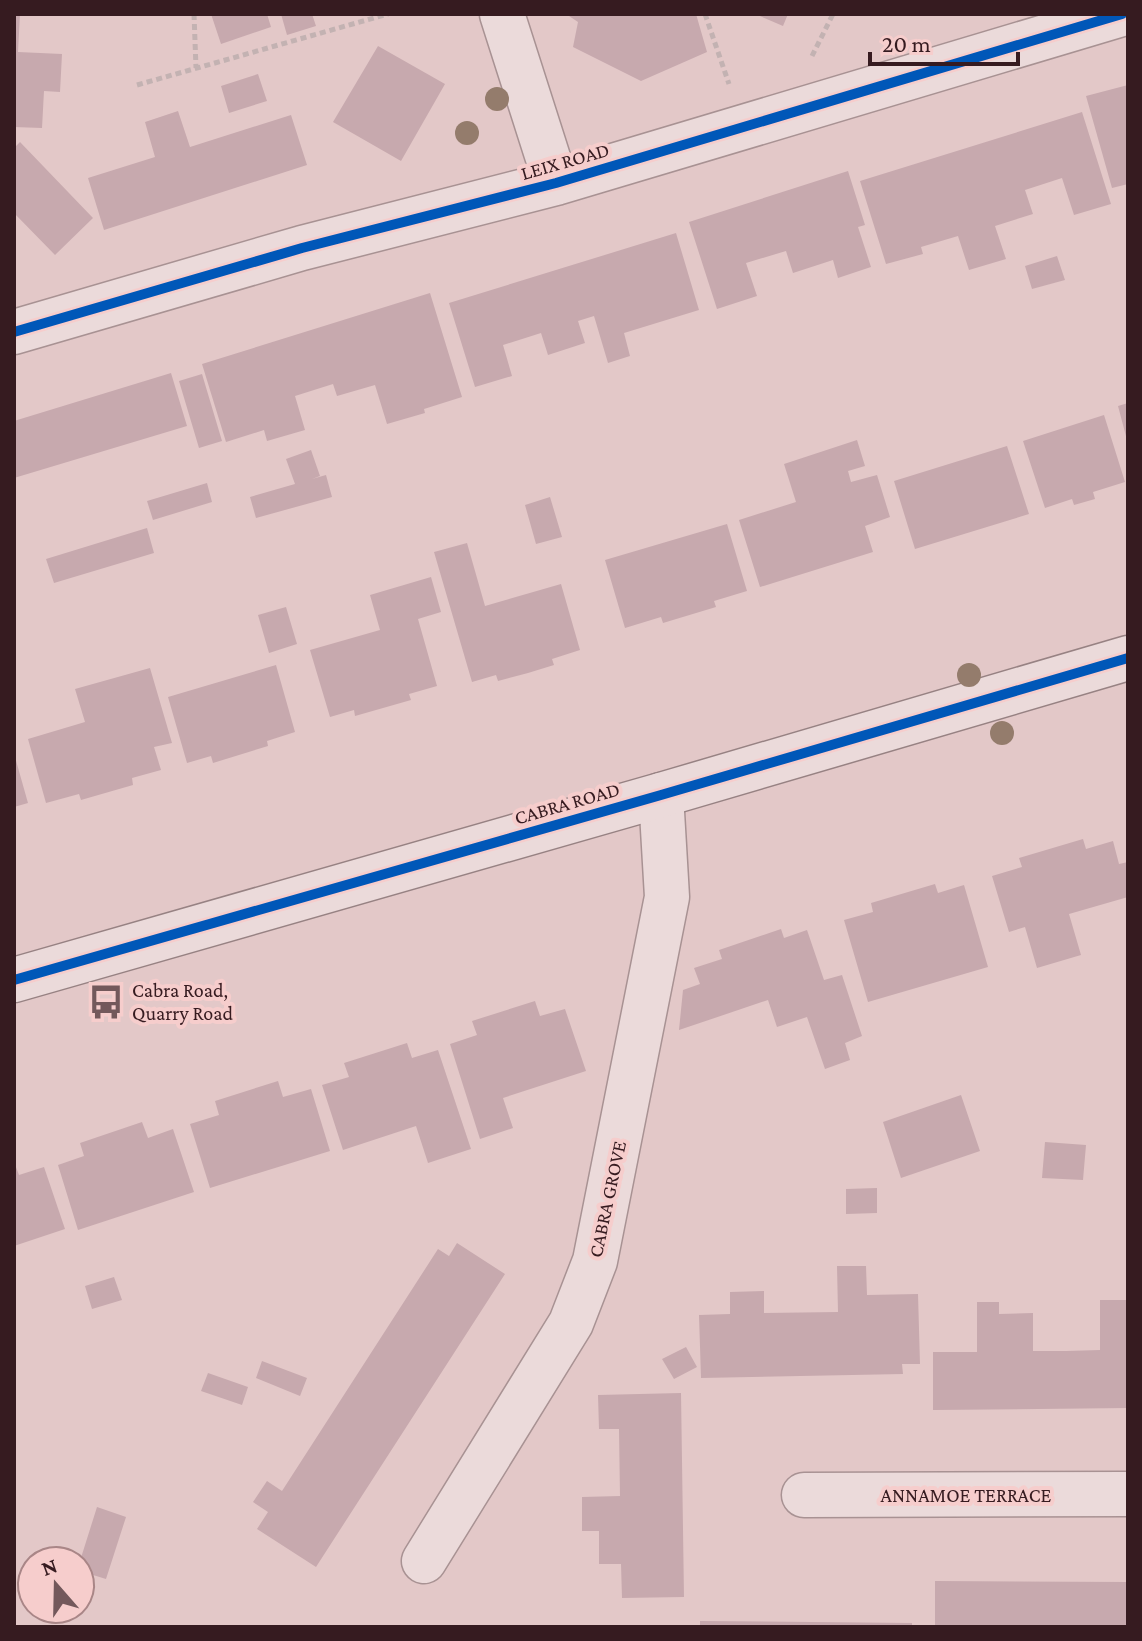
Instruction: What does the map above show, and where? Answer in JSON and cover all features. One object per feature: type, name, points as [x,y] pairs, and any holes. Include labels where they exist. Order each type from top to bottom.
[{"type":"street","points":[[502,14],[556,183]]},
{"type":"street","name":"LEIX ROAD","points":[[14,332],[302,248],[556,183],[1122,14]]},
{"type":"street","name":"CABRA ROAD","points":[[14,980],[1128,658]]},
{"type":"street","name":"CABRA GROVE","points":[[424,1561],[571,1323],[595,1261],[667,897],[661,795]]},
{"type":"street","name":"ANNAMOE TERRACE","points":[[804,1495],[1128,1494]]},
{"type":"path","points":[[194,14],[196,68]]},
{"type":"path","points":[[137,85],[388,14]]},
{"type":"path","points":[[705,14],[745,127]]},
{"type":"path","points":[[812,56],[833,14]]},
{"type":"building","points":[[14,14],[20,14],[18,52],[62,54],[60,92],[44,91],[42,128],[14,127]]},
{"type":"building","points":[[211,14],[267,14],[271,27],[221,44]]},
{"type":"building","points":[[281,14],[312,14],[316,26],[287,35]]},
{"type":"building","points":[[566,14],[696,14],[707,52],[641,81],[573,47],[578,22]]},
{"type":"building","points":[[755,14],[788,14],[783,26]]},
{"type":"building","points":[[378,46],[445,84],[401,161],[333,122]]},
{"type":"building","points":[[258,74],[267,101],[229,113],[221,86]]},
{"type":"building","points":[[1128,85],[1128,184],[1112,188],[1086,96]]},
{"type":"building","points":[[178,111],[190,147],[291,115],[307,165],[104,230],[88,178],[155,157],[145,122]]},
{"type":"building","points":[[1082,112],[1111,204],[1074,215],[1062,178],[1025,190],[1033,214],[995,226],[1006,259],[969,270],[958,236],[921,247],[923,254],[886,264],[860,181]]},
{"type":"building","points":[[20,142],[93,218],[55,255],[14,213],[14,148]]},
{"type":"building","points":[[848,171],[865,225],[858,227],[871,267],[838,278],[833,260],[793,273],[786,251],[746,263],[757,296],[717,309],[689,222]]},
{"type":"building","points":[[676,233],[699,310],[624,333],[630,356],[608,363],[594,316],[578,321],[585,343],[548,355],[541,333],[503,345],[512,376],[475,387],[449,303]]},
{"type":"building","points":[[1057,256],[1065,280],[1032,289],[1025,266]]},
{"type":"building","points":[[430,293],[462,397],[424,409],[425,413],[387,424],[375,385],[337,396],[333,384],[295,396],[305,430],[267,441],[264,430],[226,442],[202,364]]},
{"type":"building","points":[[171,373],[187,426],[14,478],[14,421]]},
{"type":"building","points":[[202,374],[222,441],[199,448],[179,381]]},
{"type":"building","points":[[1128,403],[1128,440],[1127,440],[1118,406]]},
{"type":"building","points":[[1104,415],[1125,482],[1093,492],[1095,499],[1074,505],[1072,499],[1045,508],[1023,441]]},
{"type":"building","points":[[857,440],[865,466],[848,471],[851,482],[877,475],[890,517],[865,526],[873,552],[760,587],[739,520],[796,502],[784,464]]},
{"type":"building","points":[[1007,446],[1029,514],[915,549],[894,481]]},
{"type":"building","points":[[311,450],[320,476],[312,479],[326,475],[332,497],[256,518],[250,497],[295,484],[286,459]]},
{"type":"building","points":[[207,483],[212,502],[153,520],[147,501]]},
{"type":"building","points":[[550,497],[562,537],[536,544],[525,505]]},
{"type":"building","points":[[727,524],[747,591],[714,601],[716,607],[663,623],[661,617],[625,628],[605,560]]},
{"type":"building","points":[[147,528],[154,553],[54,583],[46,559]]},
{"type":"building","points":[[467,543],[485,606],[561,584],[580,650],[552,659],[554,665],[528,673],[498,681],[496,675],[472,682],[434,552]]},
{"type":"building","points":[[431,577],[441,612],[418,619],[437,686],[409,694],[411,700],[355,716],[354,710],[330,717],[310,650],[380,630],[370,595]]},
{"type":"building","points":[[286,607],[297,644],[269,653],[258,615]]},
{"type":"building","points":[[276,665],[295,732],[267,741],[268,746],[213,763],[211,756],[187,763],[168,697]]},
{"type":"building","points":[[150,668],[172,743],[154,747],[161,770],[132,778],[133,785],[81,800],[79,794],[46,803],[28,739],[85,722],[75,689]]},
{"type":"building","points":[[14,758],[28,803],[14,807]]},
{"type":"building","points":[[1083,839],[1086,849],[1113,841],[1119,864],[1128,862],[1128,897],[1069,914],[1081,955],[1037,968],[1025,927],[1009,932],[992,876],[1022,867],[1019,858]]},
{"type":"building","points":[[935,884],[938,893],[964,885],[988,967],[868,1002],[844,920],[873,912],[871,903]]},
{"type":"building","points":[[781,929],[784,938],[807,930],[824,980],[842,975],[862,1036],[845,1043],[850,1060],[825,1069],[807,1017],[777,1027],[768,1000],[679,1030],[683,990],[700,984],[694,968],[722,959],[719,950]]},
{"type":"building","points":[[535,1001],[540,1016],[565,1009],[586,1071],[503,1098],[513,1128],[480,1139],[450,1044],[477,1035],[472,1021]]},
{"type":"building","points":[[407,1043],[412,1058],[438,1050],[471,1149],[428,1163],[416,1126],[343,1150],[322,1085],[349,1077],[344,1063]]},
{"type":"building","points":[[278,1081],[283,1097],[311,1089],[330,1151],[210,1188],[190,1124],[219,1115],[215,1101]]},
{"type":"building","points":[[961,1095],[980,1151],[901,1178],[883,1122]]},
{"type":"building","points":[[142,1122],[148,1138],[173,1129],[194,1192],[78,1230],[58,1165],[84,1156],[80,1143]]},
{"type":"building","points":[[1045,1142],[1086,1145],[1083,1180],[1042,1178]]},
{"type":"building","points":[[14,1162],[19,1175],[44,1167],[65,1229],[14,1246]]},
{"type":"building","points":[[877,1188],[877,1213],[846,1214],[846,1189]]},
{"type":"building","points":[[457,1243],[505,1274],[316,1567],[257,1529],[268,1512],[253,1502],[267,1481],[282,1491],[438,1249],[449,1256]]},
{"type":"building","points":[[837,1266],[866,1266],[867,1295],[918,1294],[920,1364],[902,1364],[903,1374],[701,1378],[699,1315],[730,1314],[730,1292],[764,1291],[764,1313],[838,1312]]},
{"type":"building","points":[[114,1277],[122,1300],[92,1309],[85,1286]]},
{"type":"building","points":[[1100,1300],[1128,1300],[1128,1408],[933,1410],[933,1352],[977,1352],[977,1302],[999,1302],[999,1314],[1033,1313],[1033,1351],[1066,1351],[1100,1350]]},
{"type":"building","points":[[686,1347],[697,1367],[674,1379],[662,1359]]},
{"type":"building","points":[[262,1361],[307,1378],[300,1396],[256,1378]]},
{"type":"building","points":[[208,1373],[248,1387],[242,1405],[201,1391]]},
{"type":"building","points":[[681,1393],[684,1597],[622,1598],[621,1564],[599,1564],[599,1531],[582,1531],[582,1497],[620,1496],[619,1429],[599,1429],[598,1395]]},
{"type":"building","points":[[97,1507],[126,1517],[106,1579],[96,1576],[96,1545],[85,1545]]},
{"type":"building","points":[[935,1581],[1128,1582],[1128,1627],[935,1627]]},
{"type":"building","points":[[700,1621],[912,1623],[912,1627],[700,1627]]},
{"type":"cycle path","points":[[14,332],[302,248],[556,183],[1122,14]]},
{"type":"cycle path","points":[[14,980],[1128,658]]},
{"type":"place","name":"Cabra Road, Quarry Road","points":[[106,1002]]}]
